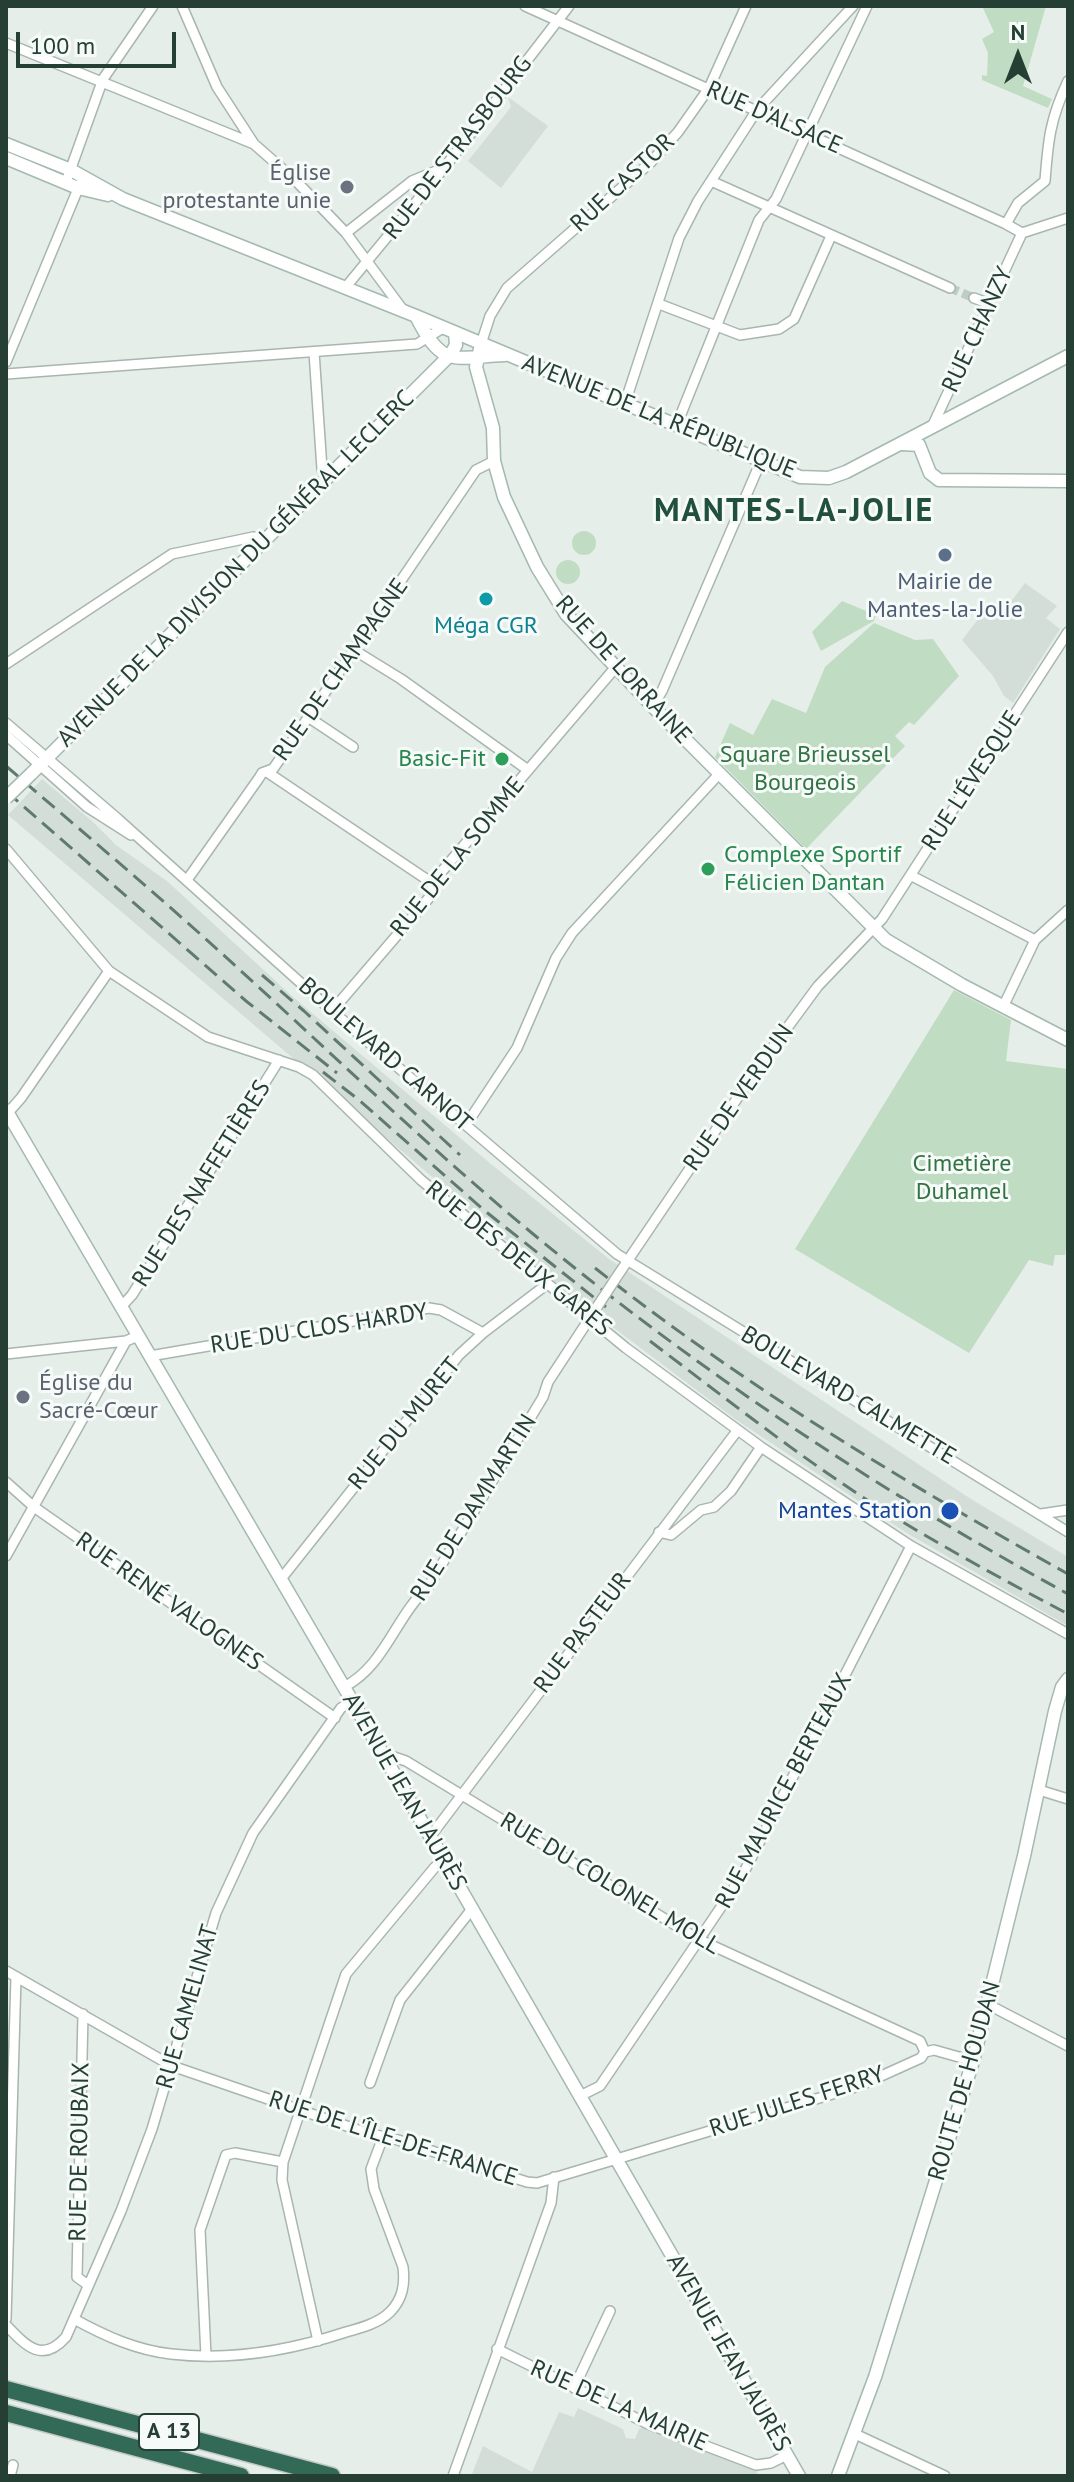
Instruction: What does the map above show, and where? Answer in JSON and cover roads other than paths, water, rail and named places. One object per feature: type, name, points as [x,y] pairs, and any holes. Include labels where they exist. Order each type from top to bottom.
[{"type":"highway","name":"A 13","points":[[6,2389],[332,2476]]},
{"type":"highway","name":"A 13","points":[[6,2413],[241,2476]]},
{"type":"main road","points":[[6,144],[74,179]]},
{"type":"main road","points":[[6,158],[74,179]]},
{"type":"main road","name":"AVENUE DE LA RÉPUBLIQUE","points":[[74,179],[449,330],[800,477],[829,478],[899,445],[1068,356]]},
{"type":"main road","points":[[410,314],[427,339],[458,359],[481,344]]},
{"type":"main road","name":"AVENUE DE LA DIVISION DU GÉNÉRAL LECLERC","points":[[6,798],[329,476],[458,359],[446,340],[449,330]]},
{"type":"main road","name":"AVENUE DE LA RÉPUBLIQUE","points":[[458,359],[508,355]]},
{"type":"main road","name":"RUE DE LORRAINE","points":[[458,359],[493,428],[494,461],[512,518],[549,589],[566,614],[615,668],[886,940],[1068,1040]]},
{"type":"main road","points":[[919,445],[930,428]]},
{"type":"main road","points":[[899,445],[919,445]]},
{"type":"main road","points":[[919,445],[930,473],[939,480],[1068,481]]},
{"type":"main road","name":"AVENUE JEAN JAURÈS","points":[[7,1113],[344,1687],[799,2476]]},
{"type":"main road","name":"ROUTE DE HOUDAN","points":[[838,2476],[878,2365],[973,2061],[989,2005],[1055,1711],[1062,1687],[1068,1679]]},
{"type":"street","points":[[6,362],[74,179],[102,83],[153,6]]},
{"type":"street","points":[[182,6],[217,87],[254,144],[296,181],[346,233],[410,314]]},
{"type":"street","name":"RUE D'ALSACE","points":[[525,6],[809,133],[1022,233]]},
{"type":"street","name":"RUE DE STRASBOURG","points":[[345,288],[444,168],[569,6]]},
{"type":"street","name":"RUE CASTOR","points":[[481,344],[490,316],[507,288],[651,162],[678,132],[709,88],[746,6]]},
{"type":"street","points":[[625,403],[679,238],[711,181],[757,110],[853,6]]},
{"type":"street","points":[[677,424],[766,210],[776,199],[809,133],[867,6]]},
{"type":"street","points":[[6,43],[254,144]]},
{"type":"street","points":[[1006,224],[1018,203],[1045,181],[1045,152],[1056,107],[1068,81]]},
{"type":"street","points":[[346,233],[412,181],[444,168]]},
{"type":"street","points":[[711,181],[766,210],[950,288]]},
{"type":"street","points":[[1022,233],[1068,218]]},
{"type":"street","name":"RUE CHANZY","points":[[930,428],[1022,233]]},
{"type":"street","points":[[659,304],[740,341],[779,329],[794,319],[831,236]]},
{"type":"street","points":[[974,298],[990,304]]},
{"type":"street","points":[[6,374],[417,344],[449,330]]},
{"type":"street","points":[[314,352],[322,469],[329,476]]},
{"type":"street","name":"RUE DE CHAMPAGNE","points":[[187,880],[259,778],[273,769],[476,470],[494,461]]},
{"type":"street","points":[[653,706],[761,461]]},
{"type":"street","points":[[6,664],[172,554],[253,537],[267,539]]},
{"type":"street","name":"RUE L'ÉVESQUE","points":[[873,927],[912,876],[1068,632]]},
{"type":"street","points":[[354,650],[401,679],[528,770]]},
{"type":"street","name":"RUE DE LA SOMME","points":[[332,1011],[421,907],[433,891],[432,883],[615,668]]},
{"type":"street","points":[[308,717],[353,747]]},
{"type":"street","name":"BOULEVARD CARNOT","points":[[6,723],[40,765]]},
{"type":"street","name":"BOULEVARD CARNOT","points":[[6,735],[40,765],[147,845],[332,1011],[627,1261]]},
{"type":"street","points":[[267,772],[432,883]]},
{"type":"street","points":[[466,1125],[517,1048],[556,958],[572,933],[720,773]]},
{"type":"street","name":"RUE DES DEUX GARES","points":[[6,849],[109,971],[208,1037],[279,1060],[313,1075],[421,1180],[546,1285],[737,1431],[911,1546],[1068,1634]]},
{"type":"street","points":[[912,876],[1035,940]]},
{"type":"street","points":[[1003,1007],[1039,933],[1068,910]]},
{"type":"street","name":"RUE DE VERDUN","points":[[597,1307],[776,1043],[818,986],[873,927]]},
{"type":"street","points":[[7,1113],[21,1098],[109,971]]},
{"type":"street","name":"RUE DES NAFFETIÈRES","points":[[121,1307],[132,1295],[279,1060]]},
{"type":"street","name":"BOULEVARD CALMETTE","points":[[627,1261],[1068,1532]]},
{"type":"street","name":"RUE DU MURET","points":[[281,1579],[459,1355],[546,1285]]},
{"type":"street","name":"RUE DE DAMMARTIN","points":[[344,1687],[361,1678],[392,1640],[418,1595],[428,1587],[543,1397],[548,1382],[597,1307]]},
{"type":"street","name":"RUE DU CLOS HARDY","points":[[150,1356],[429,1308],[441,1310],[483,1333]]},
{"type":"street","points":[[6,1354],[126,1341],[138,1336]]},
{"type":"street","points":[[6,1556],[126,1341]]},
{"type":"street","name":"RUE PASTEUR","points":[[430,1837],[737,1431]]},
{"type":"street","points":[[659,1532],[671,1535],[701,1510],[714,1507],[731,1491],[761,1447]]},
{"type":"street","name":"RUE RENÉ VALOGNES","points":[[6,1482],[34,1507],[335,1718]]},
{"type":"street","points":[[1041,1514],[1068,1510]]},
{"type":"street","name":"RUE MAURICE BERTEAUX","points":[[580,2096],[600,2086],[742,1876],[911,1546]]},
{"type":"street","name":"RUE CAMELINAT","points":[[6,2322],[25,2345],[34,2349],[45,2351],[56,2348],[66,2337],[152,2129],[214,1921],[253,1833],[343,1706],[352,1701]]},
{"type":"street","name":"RUE DU COLONEL MOLL","points":[[382,1753],[406,1761],[698,1939],[920,2041],[925,2052]]},
{"type":"street","points":[[1039,1790],[1068,1799]]},
{"type":"street","points":[[318,2341],[282,2180],[283,2162],[346,1974],[435,1867],[444,1861]]},
{"type":"street","points":[[370,2083],[400,2000],[472,1909]]},
{"type":"street","name":"RUE DE L'ÎLE-DE-FRANCE","points":[[6,1971],[172,2066],[301,2111],[527,2182],[537,2183],[616,2159]]},
{"type":"street","points":[[6,2322],[16,1977]]},
{"type":"street","points":[[989,2005],[1068,2046]]},
{"type":"street","name":"RUE DE ROUBAIX","points":[[83,2014],[77,2277],[88,2285]]},
{"type":"street","points":[[925,2052],[934,2050],[973,2061]]},
{"type":"street","name":"RUE JULES FERRY","points":[[616,2159],[859,2086],[921,2058],[925,2052]]},
{"type":"street","points":[[74,2319],[105,2336],[141,2349],[206,2356],[262,2353],[318,2341],[384,2317],[396,2305],[404,2288],[403,2267],[374,2189],[371,2169],[383,2137]]},
{"type":"street","points":[[206,2356],[200,2230],[226,2155],[235,2153],[283,2162]]},
{"type":"street","points":[[453,2476],[551,2203],[554,2177]]},
{"type":"street","points":[[574,2388],[610,2311]]},
{"type":"street","name":"RUE DE LA MAIRIE","points":[[497,2349],[648,2424],[756,2465],[771,2463],[787,2455]]},
{"type":"street","points":[[853,2433],[945,2476]]},
{"type":"street","points":[[10,2476],[13,2465]]},
{"type":"tunnel","points":[[950,288],[974,298]]},
{"type":"railway","points":[[6,766],[212,945],[467,1177],[606,1292],[798,1431],[931,1515],[1068,1594]]},
{"type":"railway","points":[[6,791],[246,1001],[337,1073]]},
{"type":"railway","points":[[262,975],[460,1155]]},
{"type":"railway","points":[[323,1072],[485,1211],[606,1307]]},
{"type":"railway","points":[[595,1268],[766,1392],[946,1504],[1068,1574]]},
{"type":"railway","points":[[650,1341],[861,1496],[963,1557],[1068,1614]]},
{"type":"place","name":"Église protestante unie","points":[[347,187]]},
{"type":"place","name":"Mairie de Mantes-la-Jolie","points":[[945,555]]},
{"type":"place","name":"Méga CGR","points":[[486,599]]},
{"type":"place","name":"Basic-Fit","points":[[502,759]]},
{"type":"place","name":"Complexe Sportif Félicien Dantan","points":[[708,869]]},
{"type":"place","name":"Église du Sacré-Cœur","points":[[23,1397]]},
{"type":"place","name":"Mantes Station","points":[[950,1511]]},
{"type":"district","name":"MANTES-LA-JOLIE","points":[[794,512]]},
{"type":"park label","name":"Square Brieussel Bourgeois","points":[[805,769]]},
{"type":"park label","name":"Cimetière Duhamel","points":[[962,1178]]}]
